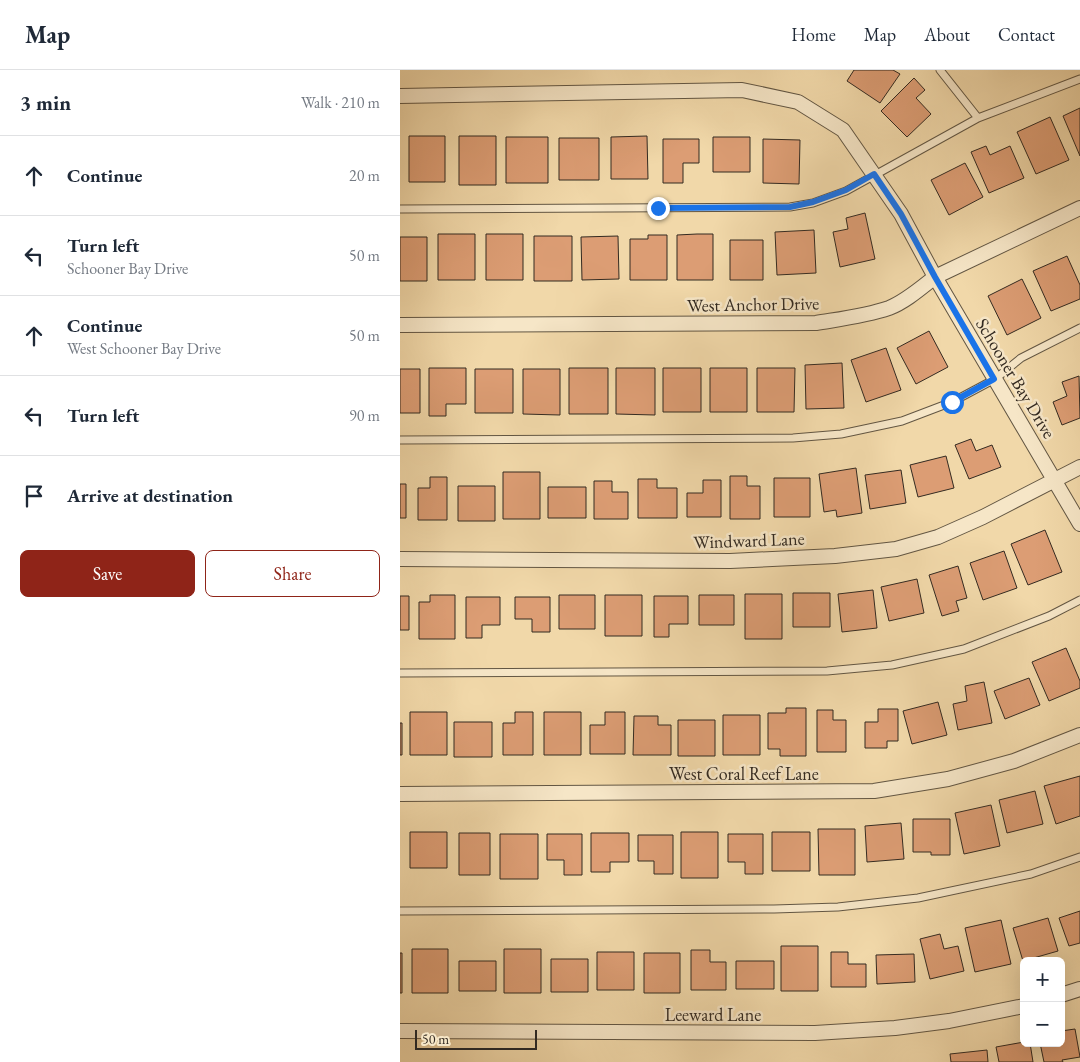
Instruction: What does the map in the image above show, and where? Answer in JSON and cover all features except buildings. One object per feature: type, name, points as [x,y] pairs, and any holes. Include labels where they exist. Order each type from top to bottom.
[{"type":"street","name":"Schooner Bay Drive","points":[[400,96],[742,90],[798,102],[844,130],[901,214],[935,277],[1080,524]]},
{"type":"street","name":"West Anchor Drive","points":[[400,325],[816,323],[860,316],[890,307],[916,292],[935,277],[1080,208]]},
{"type":"street","name":"Windward Lane","points":[[400,559],[730,561],[834,556],[896,548],[938,536],[983,517],[1080,467]]},
{"type":"street","name":"West Coral Reef Lane","points":[[400,794],[874,791],[948,779],[1014,761],[1080,735]]},
{"type":"street","points":[[1065,994],[1080,989]]},
{"type":"street","name":"Leeward Lane","points":[[400,1031],[815,1033],[913,1026],[1020,1007]]},
{"type":"lane","points":[[940,70],[978,118]]},
{"type":"lane","points":[[400,209],[790,207],[813,202],[846,190],[978,118],[1080,79]]},
{"type":"lane","points":[[400,440],[793,438],[841,434],[902,421],[952,402],[994,379],[1021,358],[1080,328]]},
{"type":"lane","points":[[400,673],[827,671],[892,665],[964,649],[1049,616],[1080,600]]},
{"type":"lane","points":[[400,910],[838,907],[918,898],[1030,874],[1080,857]]},
{"type":"route","points":[[658,208],[790,207],[813,202],[846,190],[874,174],[901,214],[994,379],[952,402]]}]
